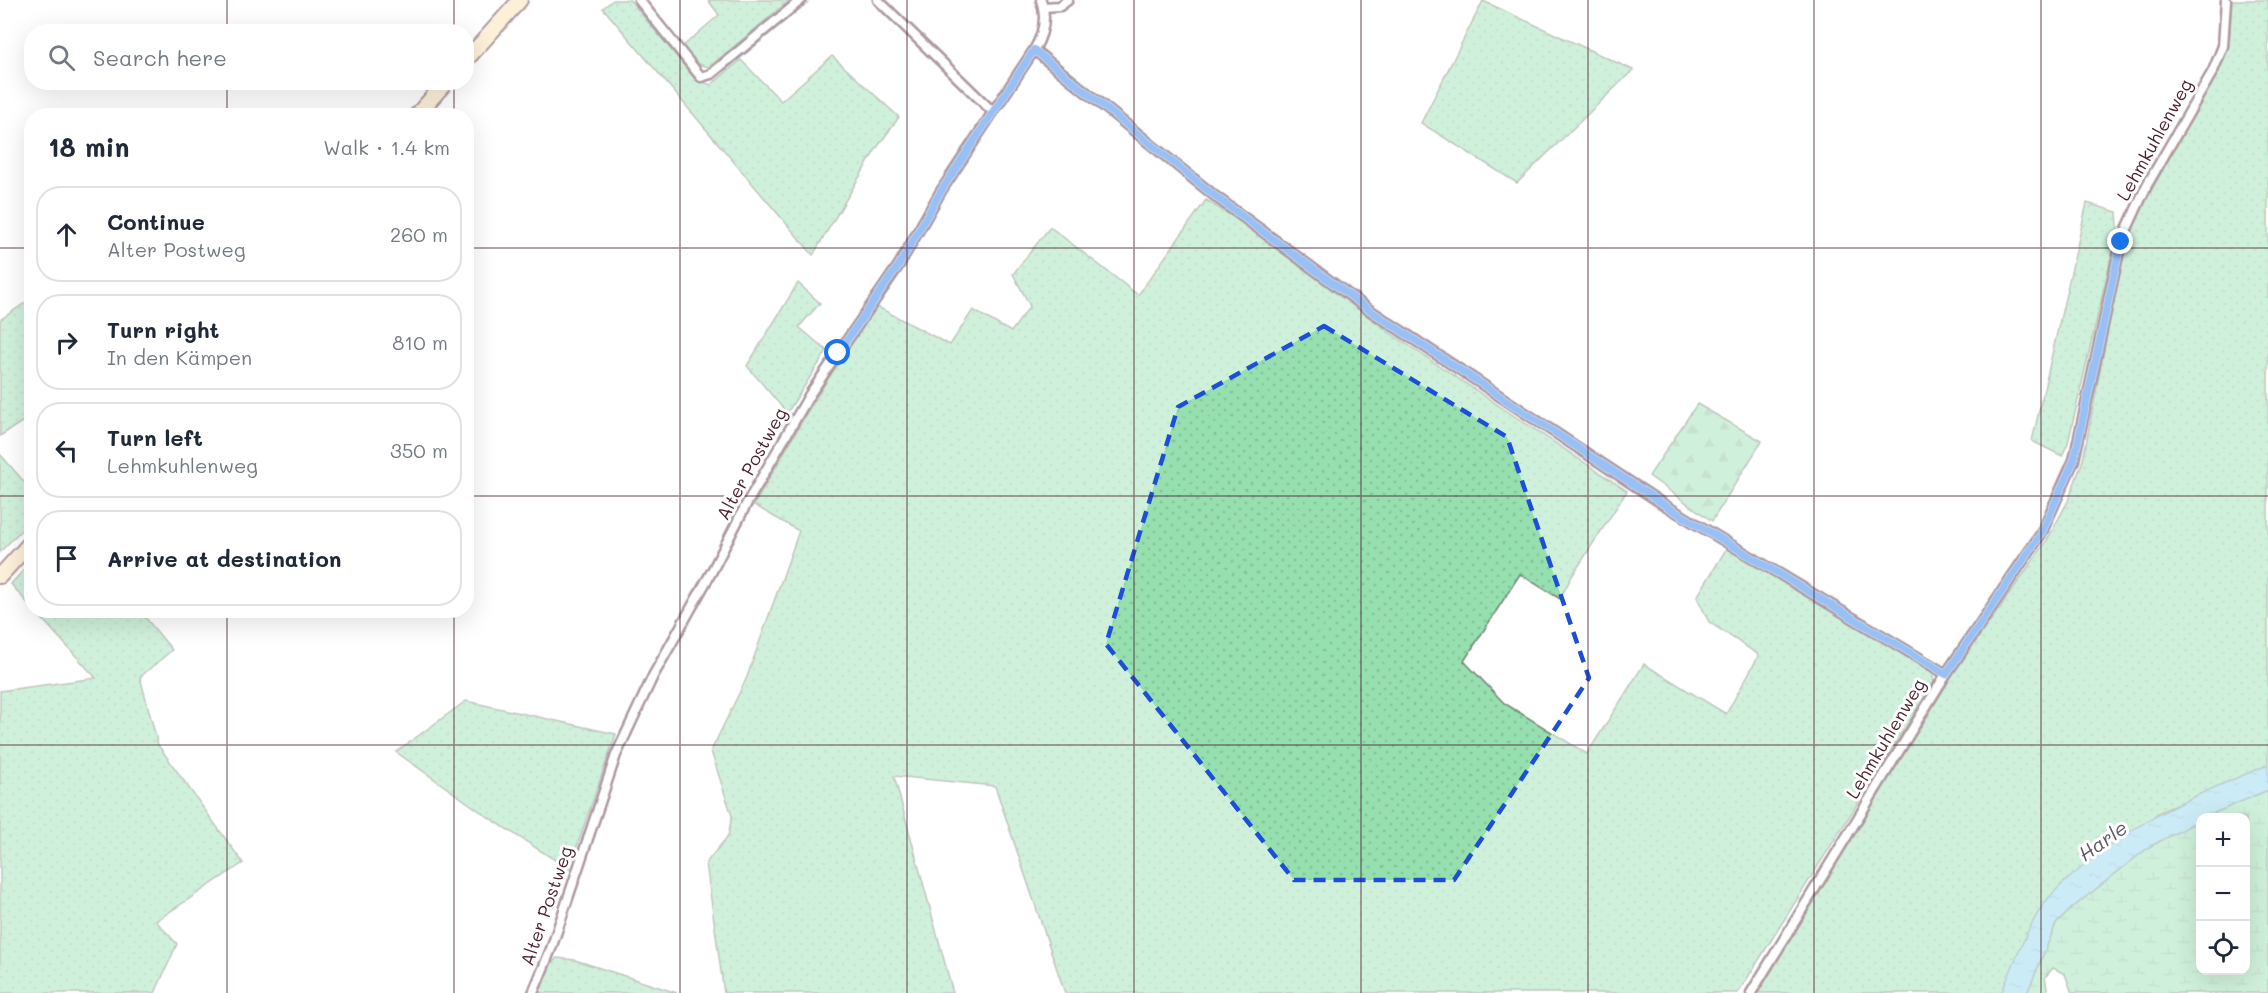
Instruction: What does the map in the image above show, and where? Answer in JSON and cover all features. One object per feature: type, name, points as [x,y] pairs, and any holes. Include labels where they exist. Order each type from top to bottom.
[{"type":"main road","points":[[474,51],[520,0]]},
{"type":"main road","points":[[423,108],[439,90]]},
{"type":"main road","points":[[0,576],[24,550]]},
{"type":"street","points":[[639,0],[701,77],[711,74],[801,0]]},
{"type":"street","points":[[878,0],[993,112]]},
{"type":"street","name":"Alter Postweg","points":[[534,993],[551,949],[615,755],[653,676],[747,503],[810,394],[899,265],[941,191],[1034,50],[1042,33],[1042,3],[1060,6],[1068,0]]},
{"type":"street","name":"Lehmkuhlenweg","points":[[1751,993],[1946,674],[2041,534],[2061,494],[2074,460],[2121,242],[2147,185],[2213,71],[2223,46],[2226,0]]},
{"type":"street","points":[[1034,50],[1216,197],[1368,309],[1663,504],[1946,674]]},
{"type":"highlighted area","points":[[1324,326],[1507,437],[1589,678],[1454,880],[1294,880],[1106,644],[1178,407]]},
{"type":"green space","points":[[613,0],[630,0],[695,79],[711,85],[741,60],[781,101],[832,56],[899,117],[876,149],[813,255],[603,8]]},
{"type":"green space","points":[[708,0],[790,0],[709,67],[694,63],[682,47],[719,15]]},
{"type":"green space","points":[[2232,0],[2268,0],[2268,765],[2160,812],[2063,883],[2035,921],[2001,993],[1758,993],[1951,677],[2046,542],[2068,501],[2083,460],[2117,281],[2127,243],[2140,211],[2217,73],[2229,45]]},
{"type":"green space","points":[[1483,1],[1633,70],[1517,183],[1421,123]]},
{"type":"green space","points":[[1206,200],[1236,219],[1393,335],[1627,491],[1572,576],[1560,599],[1520,574],[1464,661],[1504,703],[1587,754],[1644,664],[1726,714],[1759,655],[1709,622],[1697,597],[1728,546],[1932,672],[1934,682],[1738,993],[1065,993],[995,786],[894,776],[953,993],[724,993],[706,863],[728,836],[732,816],[711,751],[747,677],[799,531],[754,505],[811,406],[874,305],[950,345],[973,310],[1011,332],[1030,306],[1013,274],[1050,227],[1138,295]]},
{"type":"green space","points":[[2087,203],[2117,212],[2118,227],[2068,443],[2062,456],[2032,441]]},
{"type":"green space","points":[[798,283],[820,303],[799,327],[827,351],[787,413],[747,366]]},
{"type":"green space","points":[[24,304],[24,421],[0,436],[0,320]]},
{"type":"green space","points":[[1697,404],[1762,441],[1712,521],[1649,476]]},
{"type":"green space","points":[[0,454],[24,482],[24,527],[0,552]]},
{"type":"green space","points":[[24,570],[24,599],[11,584]]},
{"type":"green space","points":[[41,618],[146,618],[172,650],[140,677],[158,745],[243,863],[156,921],[177,944],[155,993],[0,993],[0,691],[96,678]]},
{"type":"green space","points":[[466,701],[616,734],[569,869],[491,819],[396,752]]},
{"type":"green space","points":[[2268,790],[2268,993],[2072,993],[2065,974],[2053,968],[2045,977],[2048,993],[2027,993],[2056,924],[2072,908],[2149,847],[2196,822],[2196,975],[2250,975],[2250,813],[2214,813]]},
{"type":"green space","points":[[557,958],[575,960],[677,993],[539,993],[548,967]]},
{"type":"water","points":[[2268,765],[2268,790],[2214,813],[2196,813],[2196,822],[2149,847],[2072,908],[2056,924],[2027,993],[2001,993],[2034,920],[2044,904],[2059,888],[2124,835],[2218,786]]},
{"type":"waterway","points":[[714,79],[807,2]]},
{"type":"route","points":[[838,353],[899,265],[941,191],[1034,50],[1216,197],[1368,309],[1663,504],[1946,674],[2041,534],[2061,494],[2074,460],[2121,242]]},
{"type":"water label","name":"Harle","points":[[2103,841]]}]
